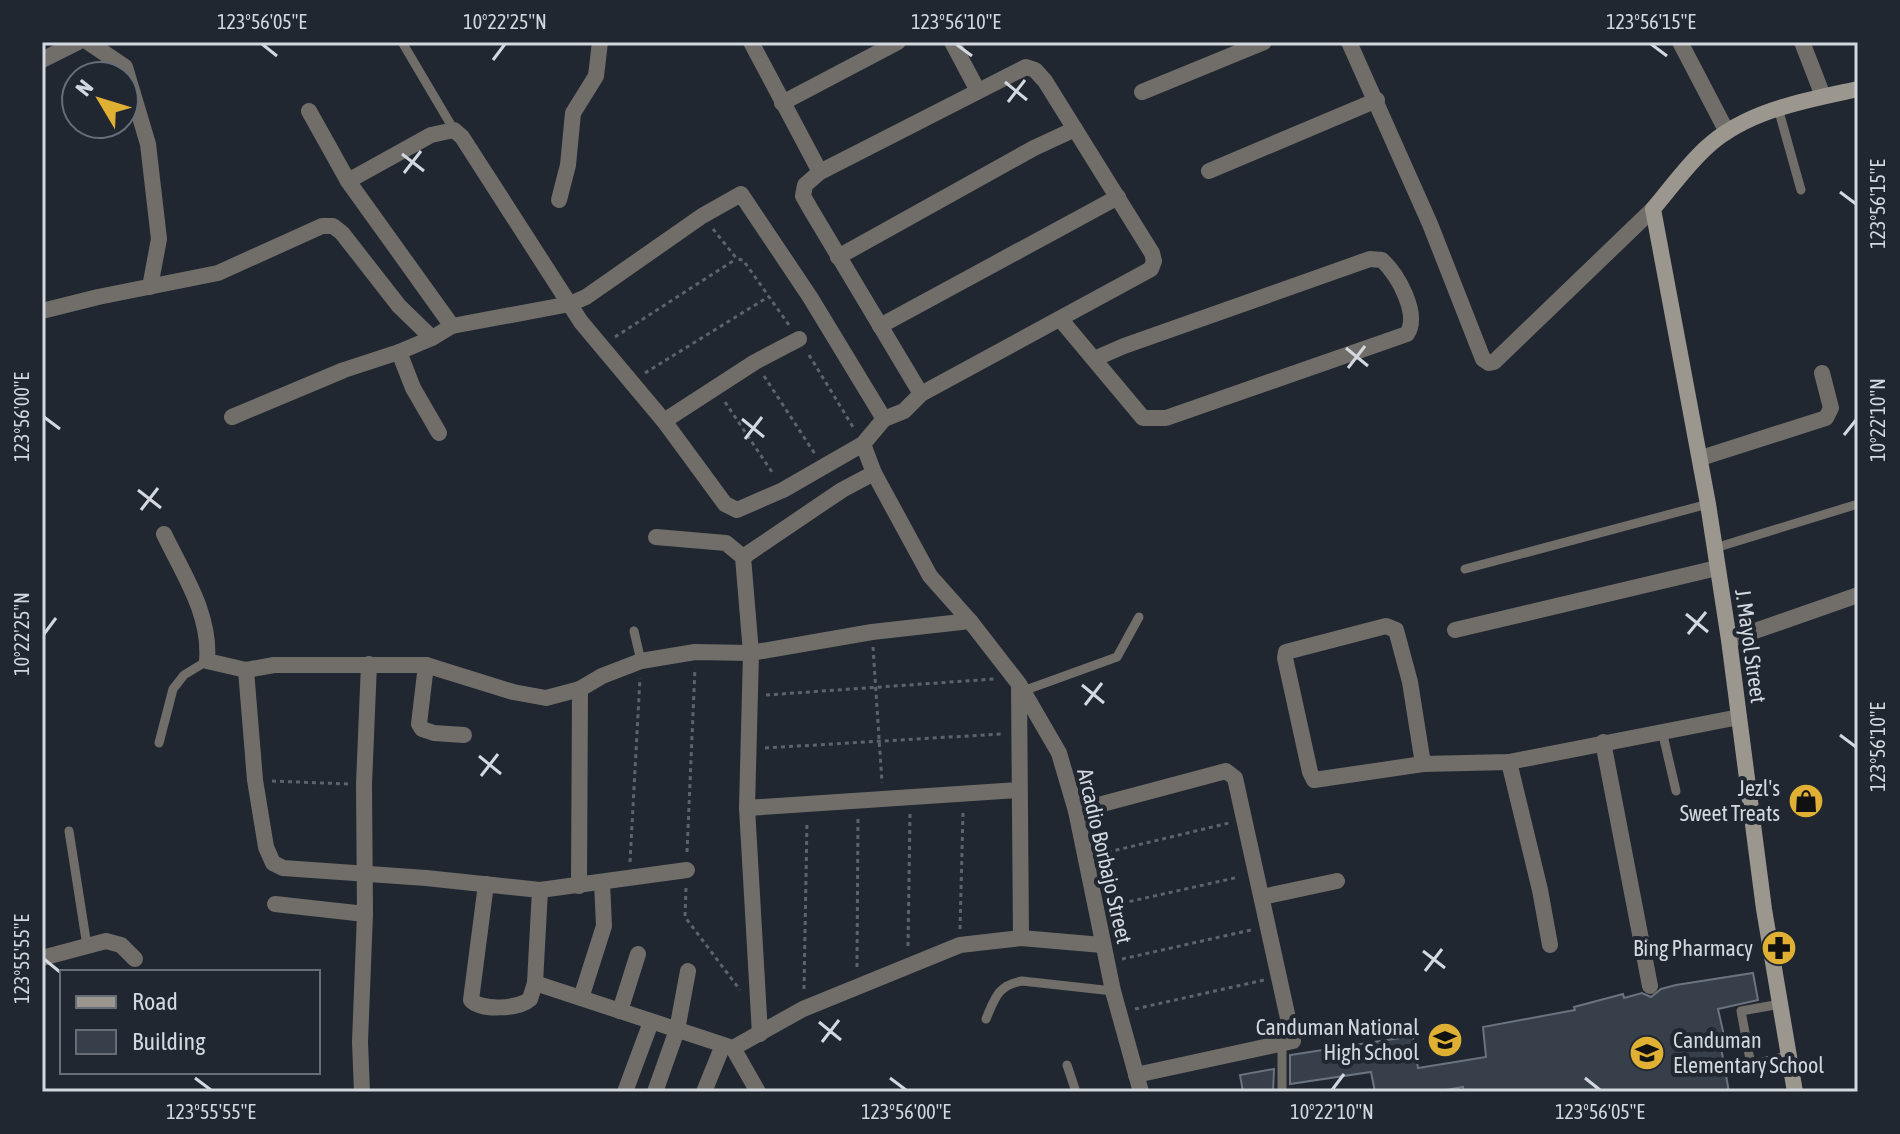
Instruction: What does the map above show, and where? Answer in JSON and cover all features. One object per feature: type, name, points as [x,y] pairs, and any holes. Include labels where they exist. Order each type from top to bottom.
[{"type":"street","points":[[42,60],[78,42]]},
{"type":"street","points":[[88,42],[125,67],[148,144],[159,239],[150,287]]},
{"type":"street","points":[[559,200],[568,165],[573,113],[596,76],[600,42]]},
{"type":"street","points":[[751,42],[820,172]]},
{"type":"street","points":[[782,103],[898,42]]},
{"type":"street","points":[[952,42],[978,91]]},
{"type":"street","points":[[1142,92],[1264,42]]},
{"type":"street","points":[[1349,42],[1377,100],[1483,359],[1489,363],[1494,362],[1653,209],[1697,157],[1727,132],[1778,108],[1858,89]]},
{"type":"street","points":[[1680,42],[1727,132]]},
{"type":"street","points":[[1802,42],[1823,96]]},
{"type":"street","points":[[348,181],[431,135],[454,130],[462,137],[581,322],[664,421],[730,509],[742,509],[783,490],[863,444],[902,408],[1151,269],[1154,261],[1152,253],[1045,81],[1035,70],[1026,67],[820,172],[805,185],[803,196],[880,326],[902,408]]},
{"type":"street","points":[[1209,171],[1377,100]]},
{"type":"street","points":[[309,111],[348,181],[452,326]]},
{"type":"street","points":[[838,257],[1034,148],[1075,129]]},
{"type":"street","points":[[232,417],[344,370],[399,352],[452,326],[570,304],[586,297],[702,216],[741,194],[810,297],[902,408]]},
{"type":"street","points":[[880,326],[1118,197]]},
{"type":"street","name":"J. Mayol Street","points":[[1653,209],[1701,458],[1729,640],[1764,909],[1795,1092]]},
{"type":"street","points":[[42,311],[218,273],[322,226],[333,226],[342,233],[399,306],[432,338]]},
{"type":"street","points":[[1061,320],[1143,418],[1166,418],[1407,334],[1412,326],[1411,312],[1391,269],[1382,260],[1370,259],[1138,340],[1094,359]]},
{"type":"street","points":[[664,421],[755,362],[799,339]]},
{"type":"street","points":[[399,352],[405,371],[439,433]]},
{"type":"street","points":[[1701,458],[1826,418],[1831,408],[1822,373]]},
{"type":"street","name":"Arcadio Borbajo Street","points":[[863,444],[874,473],[930,576],[1019,684],[1059,753],[1076,811],[1106,963],[1141,1092]]},
{"type":"street","points":[[743,557],[842,490],[874,473]]},
{"type":"street","points":[[164,534],[204,617],[209,640],[207,661],[246,670],[274,665],[426,665],[513,692],[546,698],[580,689],[602,676],[641,661],[695,652],[751,653],[872,632],[970,621]]},
{"type":"street","points":[[656,537],[726,543],[743,557],[751,653],[747,808],[760,1034]]},
{"type":"street","points":[[1455,630],[1717,568]]},
{"type":"street","points":[[1729,640],[1858,595]]},
{"type":"street","points":[[1423,764],[1410,682],[1396,630],[1386,626],[1286,652],[1314,780],[1423,764],[1509,762],[1739,717]]},
{"type":"street","points":[[362,1092],[364,784],[369,664]]},
{"type":"street","points":[[426,665],[419,724],[422,729],[434,733],[464,735]]},
{"type":"street","points":[[246,670],[255,780],[266,847],[273,863],[283,868],[540,890],[687,870]]},
{"type":"street","points":[[1019,684],[1021,938]]},
{"type":"street","points":[[579,886],[580,689]]},
{"type":"street","points":[[1603,742],[1650,986]]},
{"type":"street","points":[[1509,762],[1550,945]]},
{"type":"street","points":[[1076,811],[1226,771],[1235,778],[1293,1041],[1136,1075]]},
{"type":"street","points":[[747,808],[1019,790]]},
{"type":"street","points":[[1262,897],[1337,881]]},
{"type":"street","points":[[581,998],[604,926],[602,882]]},
{"type":"street","points":[[486,884],[471,1000],[479,1006],[520,1005],[530,999],[535,983],[540,890]]},
{"type":"street","points":[[275,904],[365,914]]},
{"type":"street","points":[[704,1092],[728,1047],[760,1034],[803,1009],[960,945],[1021,938],[1102,945]]},
{"type":"street","points":[[42,958],[106,941],[121,945],[135,959]]},
{"type":"street","points":[[620,1011],[638,954]]},
{"type":"street","points":[[655,1092],[677,1030],[688,971]]},
{"type":"street","points":[[535,983],[728,1047],[758,1092]]},
{"type":"street","points":[[625,1092],[651,1022]]},
{"type":"lane","points":[[402,42],[454,130]]},
{"type":"lane","points":[[1778,108],[1801,190]]},
{"type":"lane","points":[[1465,569],[1708,504]]},
{"type":"lane","points":[[1715,548],[1858,504]]},
{"type":"lane","points":[[1019,684],[1117,657],[1139,617]]},
{"type":"lane","points":[[634,631],[641,661]]},
{"type":"lane","points":[[159,743],[173,689],[184,675],[207,661]]},
{"type":"lane","points":[[1662,731],[1676,791]]},
{"type":"lane","points":[[69,831],[87,946]]},
{"type":"lane","points":[[986,1019],[999,990],[1009,983],[1022,981],[1113,991]]},
{"type":"lane","points":[[1781,1004],[1741,1011],[1751,1065],[1789,1055]]},
{"type":"lane","points":[[1282,1044],[1282,1092]]},
{"type":"lane","points":[[1067,1065],[1076,1092]]},
{"type":"path","points":[[601,346],[737,259]]},
{"type":"path","points":[[632,381],[769,296]]},
{"type":"path","points":[[755,362],[823,467]]},
{"type":"path","points":[[716,388],[783,490]]},
{"type":"path","points":[[872,632],[883,799]]},
{"type":"path","points":[[695,652],[685,917],[740,991],[759,1006]]},
{"type":"path","points":[[629,878],[641,661]]},
{"type":"path","points":[[750,697],[875,687],[1019,684]]},
{"type":"path","points":[[749,749],[1019,732]]},
{"type":"path","points":[[255,780],[364,784]]},
{"type":"path","points":[[960,945],[963,793]]},
{"type":"path","points":[[908,966],[911,797]]},
{"type":"path","points":[[857,987],[858,800]]},
{"type":"path","points":[[803,1009],[807,804]]},
{"type":"path","points":[[1085,857],[1244,819]]},
{"type":"path","points":[[1094,909],[1255,874]]},
{"type":"path","points":[[1106,963],[1267,927]]},
{"type":"path","points":[[1119,1013],[1279,977]]},
{"type":"building","name":"Canduman Elementary School","points":[[1753,973],[1758,1000],[1718,1009],[1725,1040],[1720,1042],[1729,1092],[1464,1092],[1463,1087],[1435,1092],[1375,1092],[1371,1072],[1290,1084],[1290,1055],[1413,1036],[1418,1068],[1486,1057],[1483,1027],[1575,1010],[1574,1007],[1623,994],[1624,998],[1642,993],[1651,997],[1661,989],[1676,985]]},
{"type":"building","points":[[1274,1069],[1273,1092],[1243,1092],[1240,1075]]},
{"type":"place","name":"Jezl's Sweet Treats","points":[[1806,801]]},
{"type":"place","name":"Bing Pharmacy","points":[[1779,948]]},
{"type":"place","name":"Canduman National High School","points":[[1445,1040]]},
{"type":"place","name":"Canduman Elementary School","points":[[1647,1053]]}]
